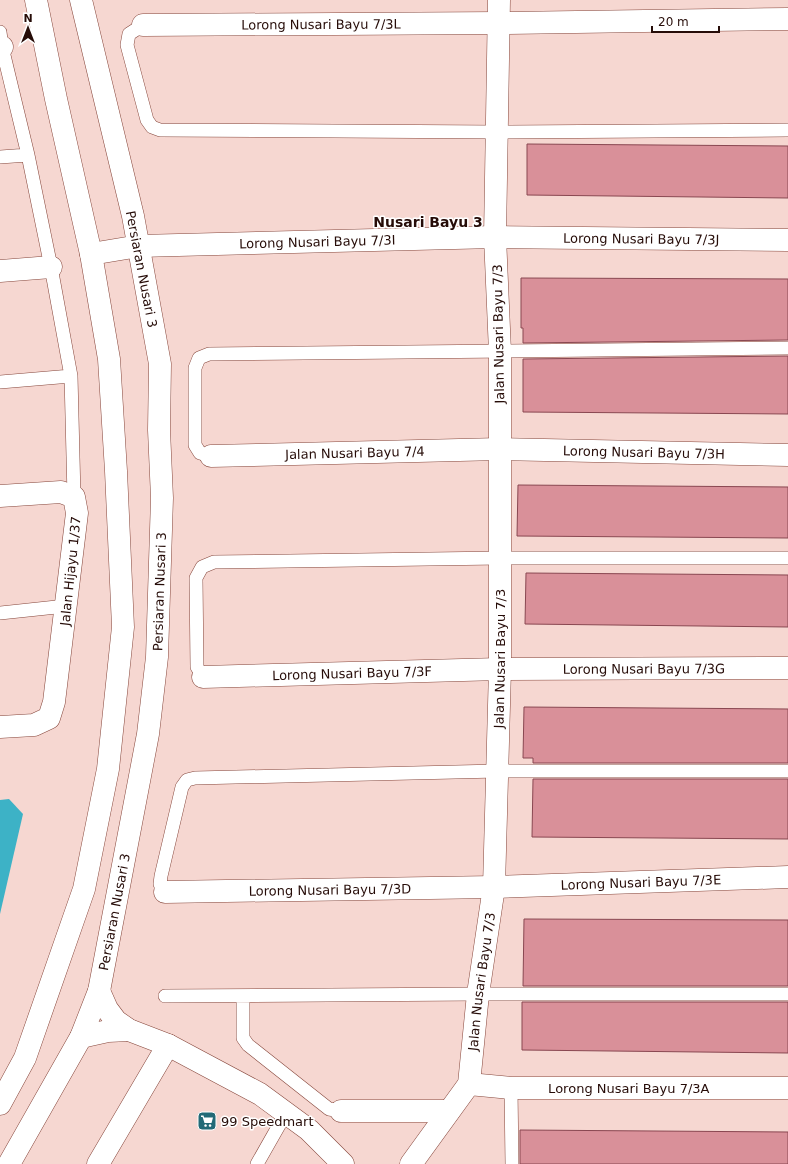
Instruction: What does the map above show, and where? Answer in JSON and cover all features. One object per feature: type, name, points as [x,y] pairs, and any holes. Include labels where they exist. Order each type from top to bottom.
[{"type":"street","points":[[0,1104],[26,1058],[84,889],[108,769],[123,627],[109,359],[91,254],[56,99],[36,0]]},
{"type":"street","name":"Persiaran Nusari 3","points":[[9,1164],[80,1037],[99,991],[148,734],[157,657],[162,498],[159,430],[160,364],[139,246],[81,0]]},
{"type":"street","name":"Jalan Nusari Bayu 7/3","points":[[469,1084],[478,994],[494,887],[498,771],[500,669],[500,352],[495,237],[500,23],[499,0]]},
{"type":"street","points":[[500,23],[788,19]]},
{"type":"street","name":"Lorong Nusari Bayu 7/3L","points":[[143,25],[500,23]]},
{"type":"street","name":"Lorong Nusari Bayu 7/3I","points":[[91,254],[139,246],[495,237]]},
{"type":"street","name":"Lorong Nusari Bayu 7/3J","points":[[495,237],[788,240]]},
{"type":"street","points":[[0,271],[51,267]]},
{"type":"street","name":"Lorong Nusari Bayu 7/3H","points":[[500,449],[788,455]]},
{"type":"street","name":"Jalan Nusari Bayu 7/4","points":[[211,456],[500,449]]},
{"type":"street","name":"Jalan Hijayu 1/37","points":[[0,496],[61,492],[74,497],[77,513],[54,702],[49,718],[34,725],[0,727]]},
{"type":"street","name":"Lorong Nusari Bayu 7/3G","points":[[500,669],[788,668]]},
{"type":"street","name":"Lorong Nusari Bayu 7/3F","points":[[203,676],[500,669]]},
{"type":"street","name":"Lorong Nusari Bayu 7/3E","points":[[494,887],[788,877]]},
{"type":"street","name":"Lorong Nusari Bayu 7/3D","points":[[165,892],[494,887]]},
{"type":"street","points":[[99,991],[107,1009],[116,1021],[129,1030],[168,1045],[260,1094],[309,1130],[343,1164]]},
{"type":"street","points":[[80,1037],[108,1031],[129,1030]]},
{"type":"street","points":[[98,1164],[168,1045]]},
{"type":"street","points":[[411,1164],[469,1084]]},
{"type":"street","name":"Lorong Nusari Bayu 7/3A","points":[[469,1084],[512,1088],[788,1088]]},
{"type":"street","points":[[341,1111],[449,1111]]},
{"type":"lane","points":[[143,25],[129,34],[127,45],[147,120],[152,127],[160,130],[497,132],[788,130]]},
{"type":"lane","points":[[1,42],[28,155],[71,376],[74,497]]},
{"type":"lane","points":[[0,157],[28,155]]},
{"type":"lane","points":[[211,456],[200,453],[195,445],[195,368],[199,358],[209,354],[788,348]]},
{"type":"lane","points":[[0,382],[71,376]]},
{"type":"lane","points":[[203,676],[197,666],[196,578],[202,567],[214,562],[500,558],[788,558]]},
{"type":"lane","points":[[0,613],[66,606]]},
{"type":"lane","points":[[165,892],[160,884],[160,876],[182,787],[187,780],[195,778],[498,771],[788,770]]},
{"type":"lane","points":[[165,996],[788,994]]},
{"type":"lane","points":[[243,996],[243,1038],[248,1046],[329,1109],[341,1111]]},
{"type":"lane","points":[[512,1088],[512,1164]]},
{"type":"lane","points":[[257,1164],[286,1113]]},
{"type":"water","points":[[9,799],[23,814],[0,914],[0,800]]},
{"type":"building","points":[[527,144],[788,146],[788,198],[527,195]]},
{"type":"building","points":[[521,278],[788,279],[788,340],[523,343],[523,328],[521,328]]},
{"type":"building","points":[[788,356],[788,414],[523,412],[523,359]]},
{"type":"building","points":[[518,485],[788,487],[788,538],[517,536]]},
{"type":"building","points":[[526,573],[788,575],[788,627],[525,624]]},
{"type":"building","points":[[524,707],[788,709],[788,763],[533,763],[533,758],[523,758]]},
{"type":"building","points":[[533,779],[788,779],[788,839],[532,837]]},
{"type":"building","points":[[524,919],[788,920],[788,986],[523,986]]},
{"type":"building","points":[[522,1002],[788,1002],[788,1053],[522,1050]]},
{"type":"building","points":[[520,1130],[788,1132],[788,1164],[520,1164]]},
{"type":"place","name":"99 Speedmart","points":[[207,1121]]},
{"type":"district","name":"Nusari Bayu 3","points":[[428,222]]}]
